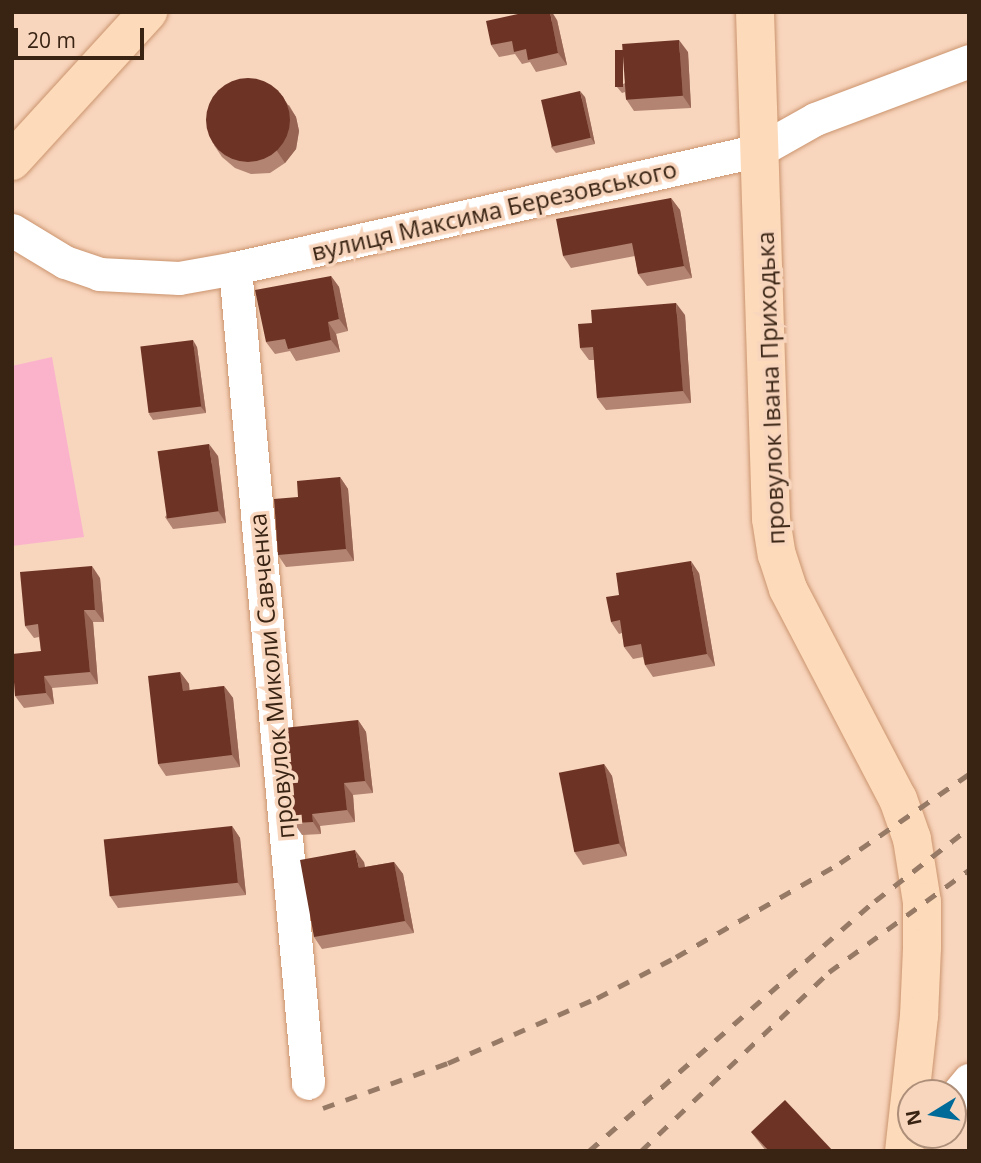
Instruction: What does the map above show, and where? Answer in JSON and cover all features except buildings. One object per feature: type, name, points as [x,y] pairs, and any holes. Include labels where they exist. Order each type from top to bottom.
[{"type":"street","points":[[12,161],[148,12]]},
{"type":"street","name":"провулок Івана Приходька","points":[[755,12],[771,519],[777,555],[788,589],[898,799],[918,868],[922,902],[920,1002],[913,1079]]},
{"type":"street","name":"вулиця Максима Березовського","points":[[12,230],[65,262],[99,274],[179,278],[235,268],[760,150],[815,119],[969,61]]},
{"type":"street","name":"провулок Миколи Савченка","points":[[235,268],[308,1083]]},
{"type":"shaded area","points":[[52,357],[84,537],[12,546],[12,366]]},
{"type":"railway","points":[[323,1108],[448,1063],[597,998],[676,957],[840,863],[969,774]]},
{"type":"railway","points":[[589,1151],[875,901],[969,828]]},
{"type":"railway","points":[[641,1151],[829,972],[969,870]]}]
